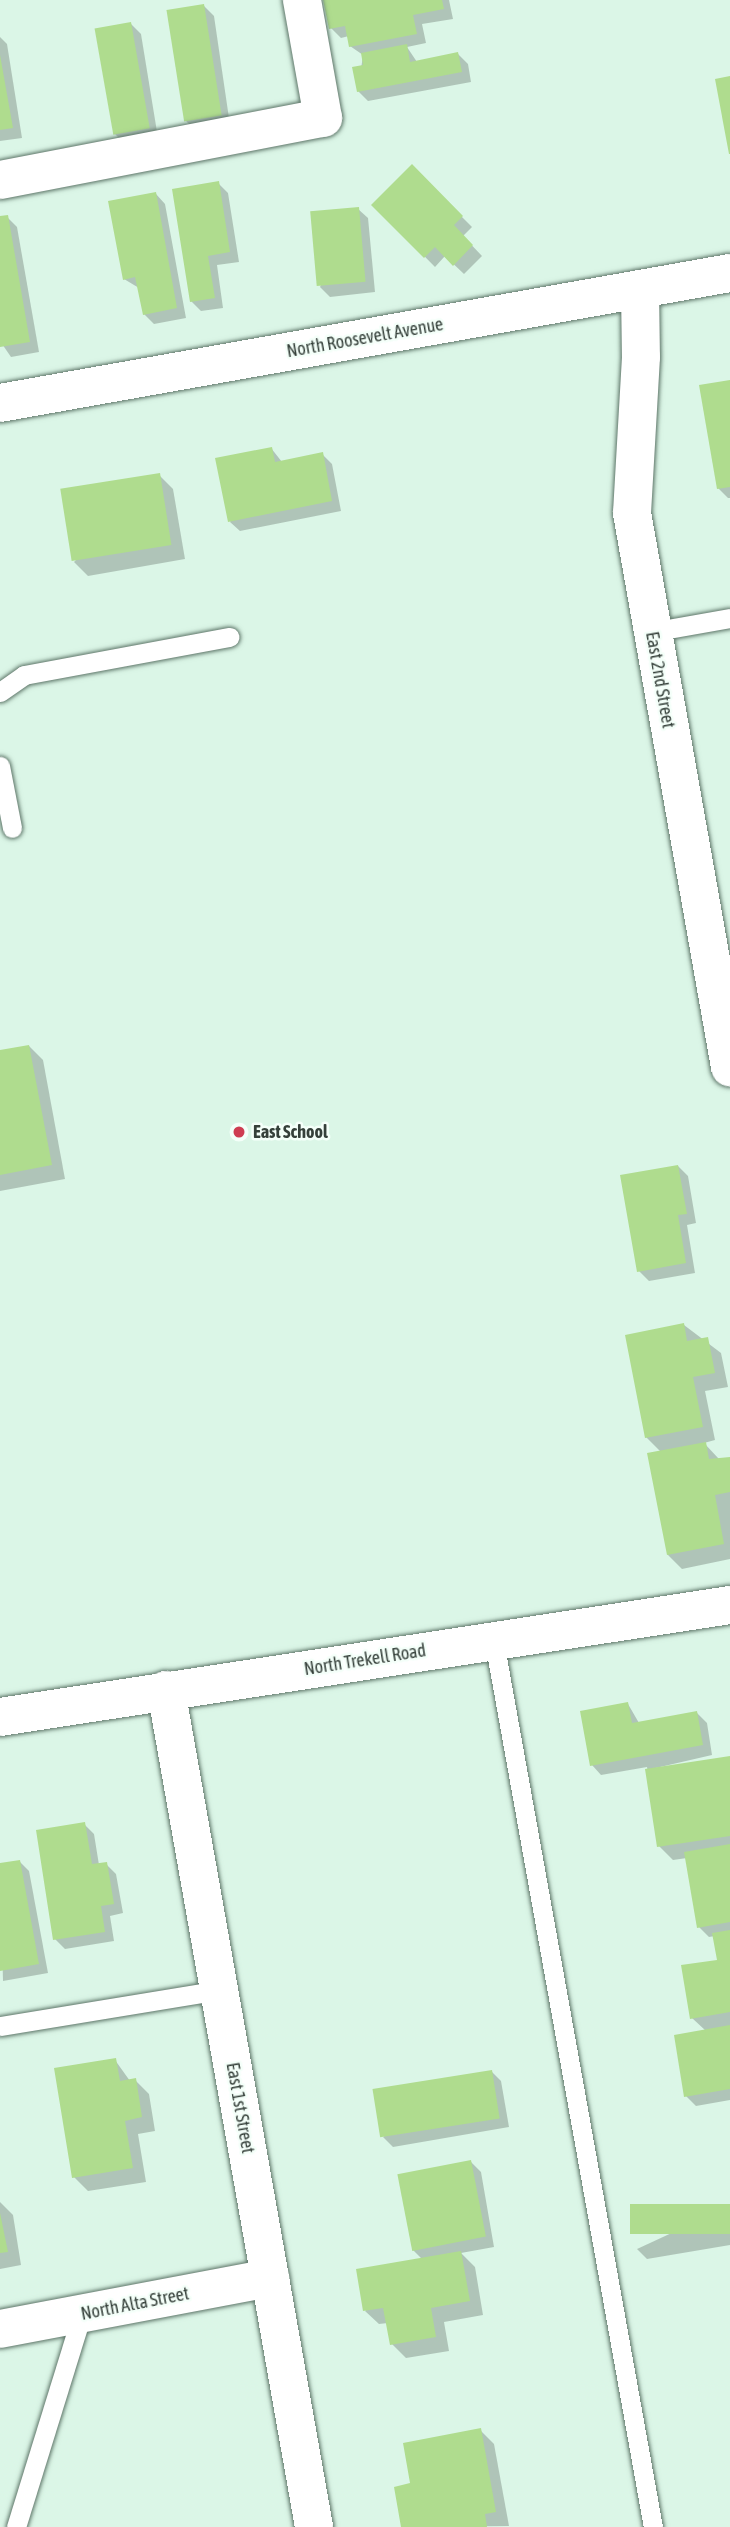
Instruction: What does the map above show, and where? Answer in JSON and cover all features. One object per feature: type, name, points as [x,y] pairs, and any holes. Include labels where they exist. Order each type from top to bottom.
[{"type":"street","points":[[0,180],[323,117],[302,0]]},
{"type":"street","name":"North Roosevelt Avenue","points":[[0,403],[730,273]]},
{"type":"street","name":"East 2nd Street","points":[[640,289],[642,357],[632,513],[651,632],[720,950],[730,1067]]},
{"type":"street","name":"North Trekell Road","points":[[0,1717],[730,1605]]},
{"type":"street","name":"East 1st Street","points":[[166,1690],[314,2527]]},
{"type":"street","name":"North Alta Street","points":[[0,2329],[270,2278]]},
{"type":"lane","points":[[651,632],[730,618]]},
{"type":"lane","points":[[0,692],[24,675],[230,637]]},
{"type":"lane","points":[[0,766],[12,828]]},
{"type":"lane","points":[[494,1641],[653,2527]]},
{"type":"lane","points":[[0,2026],[219,1990]]},
{"type":"lane","points":[[16,2527],[82,2314]]},
{"type":"building","points":[[323,0],[442,0],[444,9],[413,15],[417,34],[349,47],[345,26],[329,29]]},
{"type":"building","points":[[204,4],[222,116],[184,122],[166,10]]},
{"type":"building","points":[[131,22],[150,128],[113,135],[95,28]]},
{"type":"building","points":[[407,44],[410,62],[458,52],[462,72],[357,92],[352,67],[363,65],[361,53]]},
{"type":"building","points":[[0,55],[13,128],[0,130]]},
{"type":"building","points":[[730,76],[730,154],[729,154],[715,79]]},
{"type":"building","points":[[412,164],[463,216],[454,225],[473,245],[453,266],[435,247],[424,258],[371,205]]},
{"type":"building","points":[[219,181],[230,252],[208,256],[215,298],[190,302],[172,189]]},
{"type":"building","points":[[156,192],[177,308],[143,315],[135,277],[123,280],[108,201]]},
{"type":"building","points":[[359,207],[366,282],[317,286],[310,211]]},
{"type":"building","points":[[8,215],[30,342],[0,347],[0,216]]},
{"type":"building","points":[[730,380],[730,487],[717,489],[699,385]]},
{"type":"building","points":[[272,447],[275,462],[323,452],[332,501],[228,522],[215,458]]},
{"type":"building","points":[[160,473],[171,545],[72,561],[60,489]]},
{"type":"building","points":[[29,1045],[52,1165],[0,1175],[0,1050]]},
{"type":"building","points":[[678,1165],[687,1214],[678,1215],[686,1263],[637,1272],[620,1175]]},
{"type":"building","points":[[684,1323],[687,1341],[708,1337],[715,1373],[693,1377],[703,1427],[645,1438],[625,1335]]},
{"type":"building","points":[[706,1442],[709,1459],[730,1457],[730,1492],[715,1495],[724,1544],[667,1555],[647,1453]]},
{"type":"building","points":[[628,1702],[632,1723],[697,1711],[703,1745],[590,1766],[580,1711]]},
{"type":"building","points":[[730,1756],[730,1836],[657,1847],[645,1769]]},
{"type":"building","points":[[85,1822],[92,1864],[107,1862],[114,1904],[101,1906],[105,1932],[53,1940],[36,1830]]},
{"type":"building","points":[[730,1844],[730,1922],[697,1928],[684,1852]]},
{"type":"building","points":[[20,1860],[39,1964],[0,1971],[0,1863]]},
{"type":"building","points":[[730,1930],[730,2012],[690,2019],[681,1965],[717,1960],[712,1933]]},
{"type":"building","points":[[730,2025],[730,2089],[684,2097],[674,2035]]},
{"type":"building","points":[[116,2058],[120,2081],[136,2078],[142,2117],[125,2121],[133,2168],[72,2178],[54,2068]]},
{"type":"building","points":[[492,2070],[500,2118],[380,2137],[372,2089]]},
{"type":"building","points":[[471,2160],[486,2237],[412,2251],[397,2174]]},
{"type":"building","points":[[630,2204],[730,2204],[730,2234],[630,2234]]},
{"type":"building","points":[[0,2213],[8,2252],[0,2253]]},
{"type":"building","points":[[461,2251],[470,2301],[431,2308],[436,2337],[390,2345],[383,2308],[363,2311],[356,2269]]},
{"type":"building","points":[[481,2428],[496,2512],[485,2514],[487,2527],[401,2527],[394,2487],[410,2483],[403,2443]]},
{"type":"place","name":"East School","points":[[239,1132]]}]
